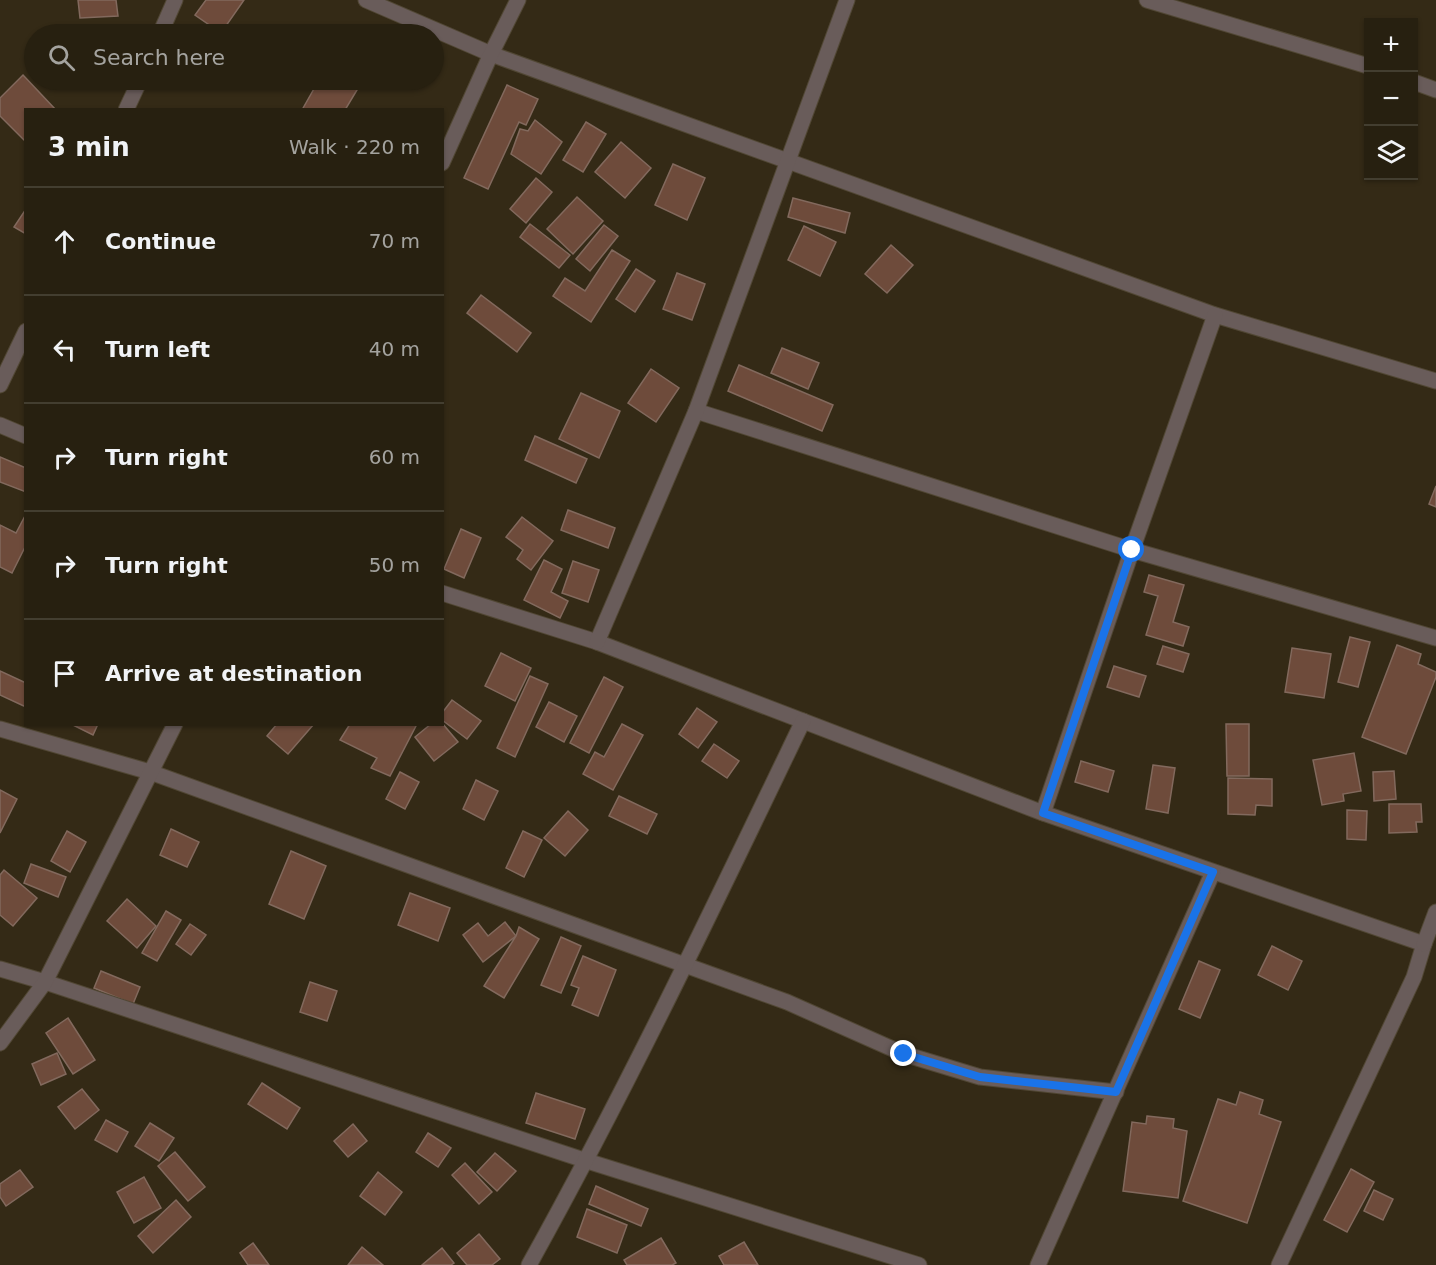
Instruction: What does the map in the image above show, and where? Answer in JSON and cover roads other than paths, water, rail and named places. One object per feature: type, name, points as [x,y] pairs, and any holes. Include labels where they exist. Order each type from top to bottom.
[{"type":"street","points":[[164,24],[175,0]]},
{"type":"street","points":[[366,0],[422,24]]},
{"type":"street","points":[[444,159],[518,0]]},
{"type":"street","points":[[597,642],[696,411],[847,0]]},
{"type":"street","points":[[1147,0],[1364,65]]},
{"type":"street","points":[[444,34],[491,54],[787,162],[1215,315],[1436,381]]},
{"type":"street","points":[[1418,84],[1436,90]]},
{"type":"street","points":[[127,108],[135,90]]},
{"type":"street","points":[[1043,813],[1215,315]]},
{"type":"street","points":[[0,385],[24,335]]},
{"type":"street","points":[[696,411],[1132,550],[1436,638]]},
{"type":"street","points":[[0,425],[24,435]]},
{"type":"street","points":[[444,594],[597,642],[1043,813],[1424,944]]},
{"type":"street","points":[[529,1265],[587,1161],[803,721]]},
{"type":"street","points":[[0,1043],[45,982],[174,726]]},
{"type":"street","points":[[0,729],[150,772],[787,1002],[904,1054],[980,1077],[1116,1092]]},
{"type":"street","points":[[1038,1265],[1213,872]]},
{"type":"street","points":[[1279,1265],[1414,977],[1436,912]]},
{"type":"street","points":[[0,969],[587,1161],[920,1265]]}]
